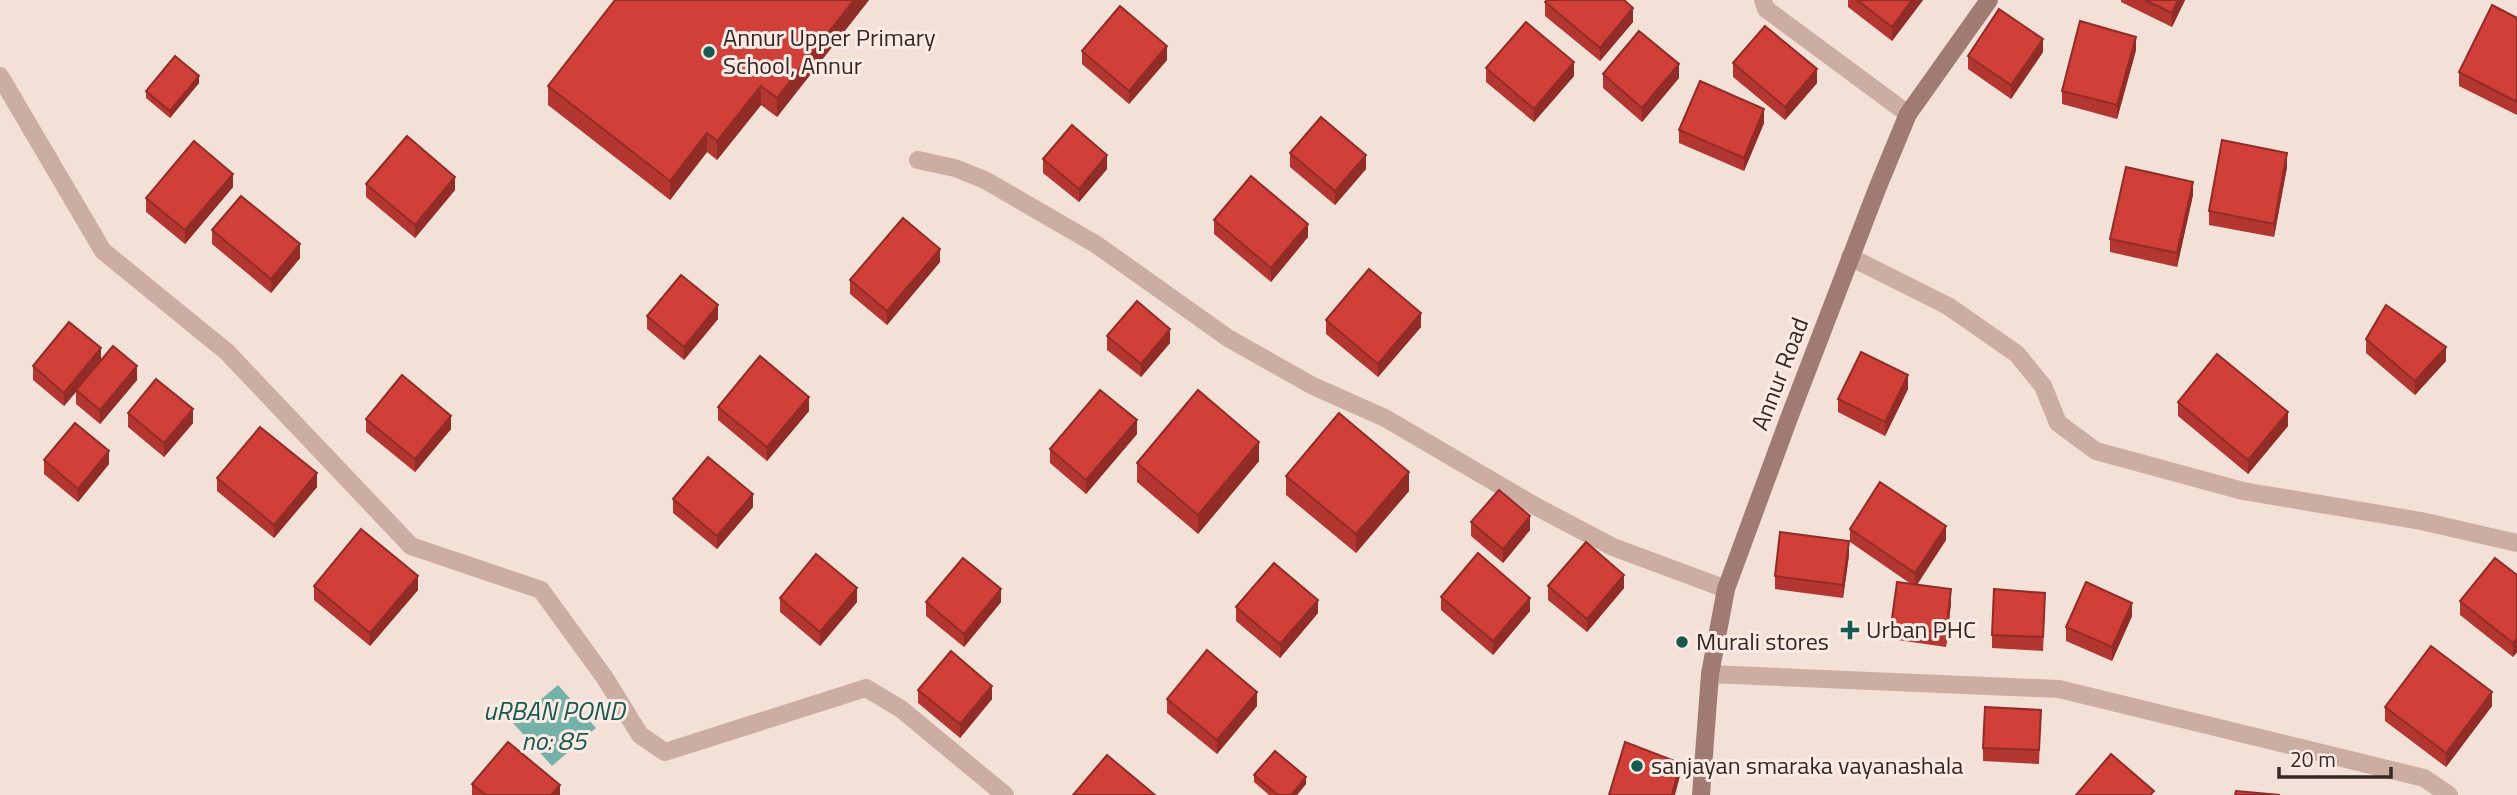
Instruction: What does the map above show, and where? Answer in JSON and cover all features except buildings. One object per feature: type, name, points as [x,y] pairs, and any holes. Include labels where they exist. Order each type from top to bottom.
[{"type":"main road","name":"Annur Road","points":[[1701,795],[1710,674],[1726,589],[1850,257],[1908,114],[1989,0]]},
{"type":"street","points":[[1763,0],[1766,9],[1908,114]]},
{"type":"street","points":[[0,75],[103,251],[227,352],[411,546],[541,590],[605,678],[640,735],[665,752],[866,688],[901,709],[1005,795]]},
{"type":"street","points":[[918,160],[955,168],[985,180],[1097,245],[1228,338],[1313,386],[1385,418],[1548,513],[1613,547],[1726,589]]},
{"type":"street","points":[[1850,257],[1948,306],[2017,354],[2043,386],[2058,423],[2096,451],[2243,491],[2421,521],[2517,544]]},
{"type":"street","points":[[1710,674],[2059,689],[2424,778],[2448,795]]},
{"type":"water","name":"uRBAN POND no: 85","points":[[558,685],[596,728],[552,766],[513,723]]},
{"type":"place","name":"Annur Upper Primary School, Annur","points":[[709,52]]},
{"type":"place","name":"Urban PHC","points":[[1850,630]]},
{"type":"place","name":"Murali stores","points":[[1682,642]]},
{"type":"place","name":"sanjayan smaraka vayanashala","points":[[1637,766]]}]
